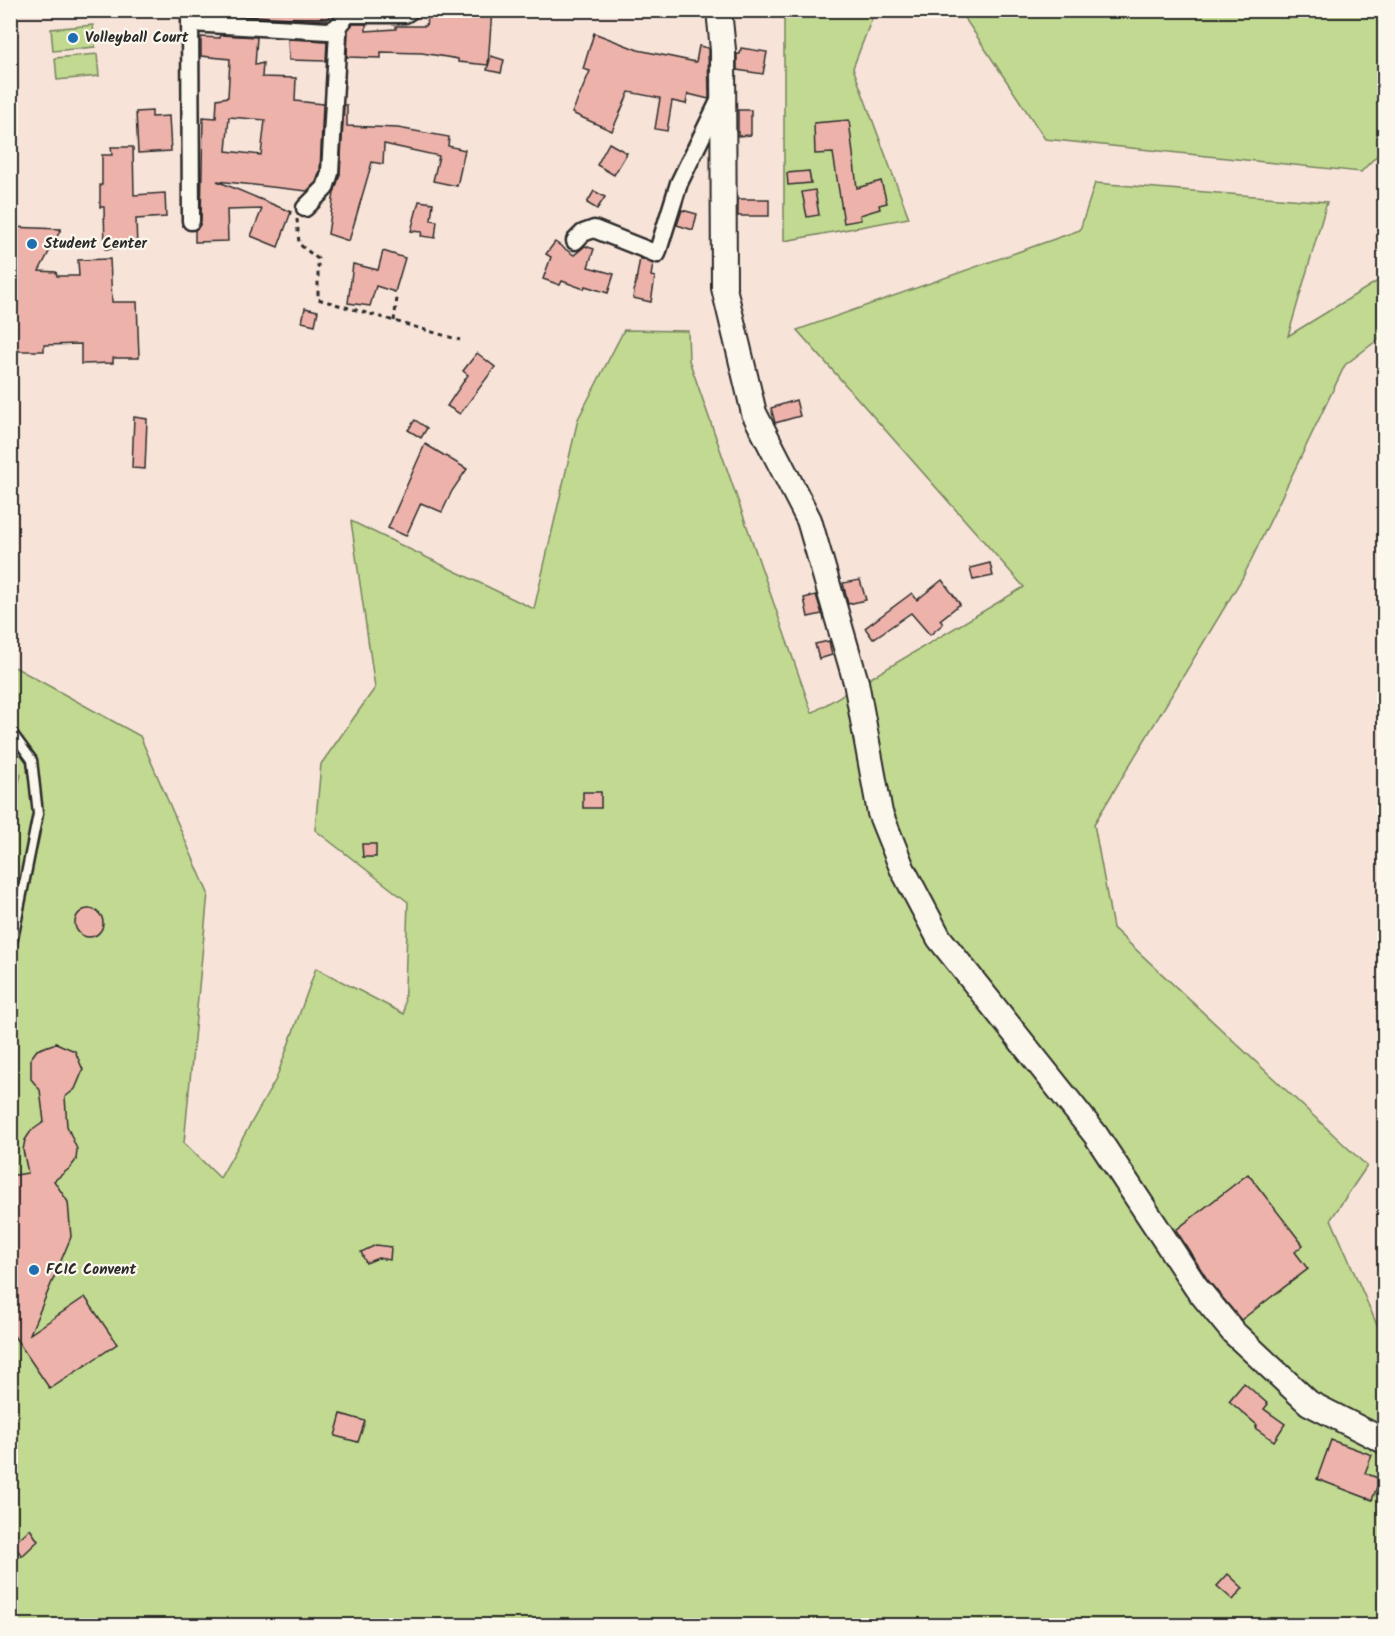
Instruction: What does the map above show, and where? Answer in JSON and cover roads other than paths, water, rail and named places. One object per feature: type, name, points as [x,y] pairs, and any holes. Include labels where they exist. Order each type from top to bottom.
[{"type":"street","points":[[191,221],[190,17],[328,31],[336,28],[348,15],[405,15],[411,10]]},
{"type":"street","points":[[719,10],[723,50],[724,288],[754,413],[809,520],[856,682],[880,813],[902,868],[939,938],[1095,1134],[1196,1287],[1234,1333],[1309,1403],[1384,1441]]},
{"type":"street","points":[[305,208],[325,188],[330,173],[338,32],[336,28]]},
{"type":"street","points":[[574,241],[583,233],[594,229],[657,254],[679,183],[723,94]]},
{"type":"lane","points":[[10,84],[13,107]]},
{"type":"lane","points":[[10,730],[32,760],[38,814],[10,954]]},
{"type":"place","name":"Volleyball Court","points":[[73,38]]},
{"type":"place","name":"Student Center","points":[[32,244]]},
{"type":"place","name":"FCIC Convent","points":[[34,1270]]}]
